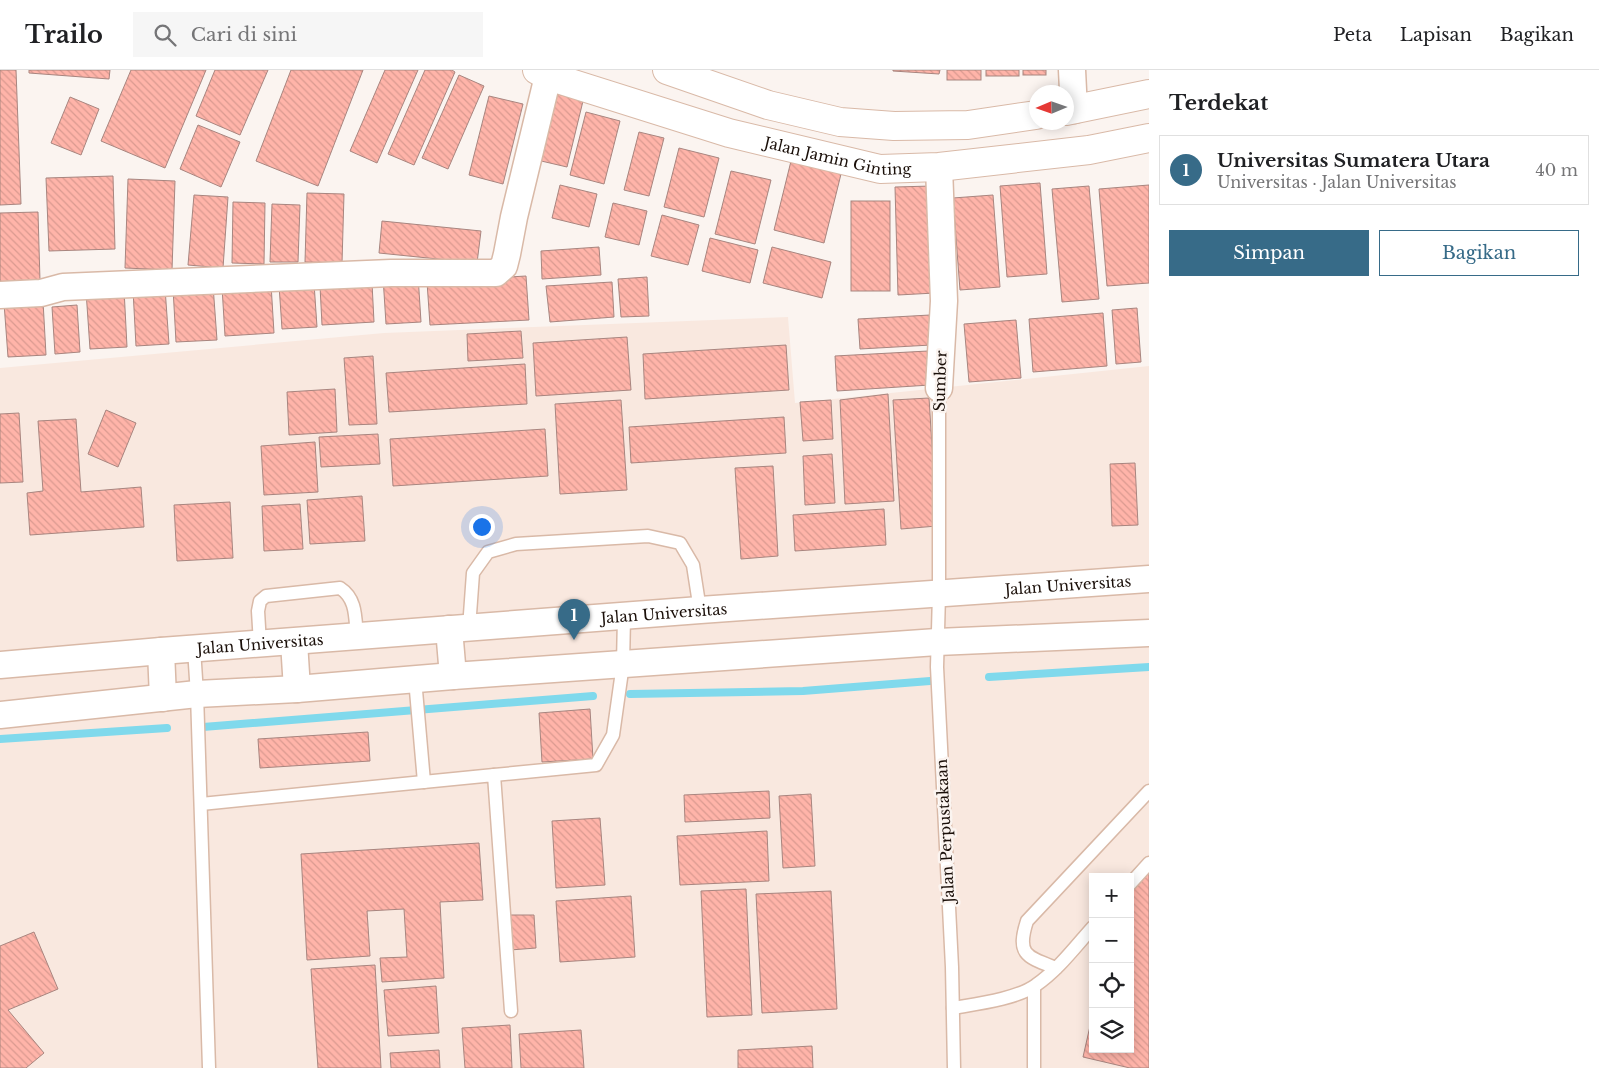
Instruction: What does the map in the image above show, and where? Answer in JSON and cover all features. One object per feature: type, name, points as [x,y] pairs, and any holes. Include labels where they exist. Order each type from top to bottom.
[{"type":"main road","points":[[680,72],[768,105],[840,122],[894,126],[968,125],[1029,116]]},
{"type":"main road","name":"Jalan Jamin Ginting","points":[[543,73],[729,133],[880,169],[939,167],[1089,150],[1149,138]]},
{"type":"main road","points":[[1074,109],[1149,94]]},
{"type":"street","points":[[1071,85],[1072,70]]},
{"type":"street","points":[[0,295],[41,293],[64,287],[391,273],[496,273],[504,266],[507,254],[543,73]]},
{"type":"street","name":"Sumber","points":[[939,167],[944,302],[939,388]]},
{"type":"street","name":"Jalan Universitas","points":[[0,665],[700,610],[1149,579]]},
{"type":"street","points":[[453,676],[459,629]]},
{"type":"street","points":[[0,715],[197,694],[297,689],[453,676],[937,642],[1149,633]]},
{"type":"street","points":[[294,642],[297,689]]},
{"type":"street","points":[[160,651],[163,698]]},
{"type":"lane","name":"Sumber","points":[[939,388],[939,594]]},
{"type":"lane","points":[[459,629],[472,573],[488,552],[516,544],[648,536],[680,543],[693,565],[700,610]]},
{"type":"lane","points":[[260,644],[258,611],[260,601],[266,596],[340,588],[348,593],[354,604],[357,637]]},
{"type":"lane","name":"Jalan Perpustakaan","points":[[939,594],[937,667],[952,967],[954,1068]]},
{"type":"lane","points":[[201,804],[596,765],[613,735],[623,664],[624,616]]},
{"type":"lane","points":[[194,649],[209,1068]]},
{"type":"lane","points":[[415,679],[424,782]]},
{"type":"lane","points":[[494,775],[511,1011]]},
{"type":"lane","points":[[1056,968],[1034,960],[1024,950],[1022,938],[1026,921],[1149,791]]},
{"type":"lane","points":[[1134,880],[1149,863]]},
{"type":"lane","points":[[953,1008],[1004,998],[1034,986],[1056,968],[1089,931]]},
{"type":"lane","points":[[1034,986],[1034,1068]]},
{"type":"shaded area","points":[[788,317],[795,403],[1149,366],[1149,1068],[0,1068],[0,368],[384,333]]},
{"type":"building","points":[[0,70],[16,70],[21,204],[0,205]]},
{"type":"building","points":[[29,70],[110,70],[109,79],[29,73]]},
{"type":"building","points":[[131,70],[206,70],[165,168],[101,141]]},
{"type":"building","points":[[215,70],[268,70],[240,135],[196,116]]},
{"type":"building","points":[[291,70],[363,70],[318,186],[256,161]]},
{"type":"building","points":[[385,70],[418,70],[377,163],[350,151]]},
{"type":"building","points":[[425,70],[452,70],[455,72],[414,165],[388,154]]},
{"type":"building","points":[[893,70],[940,70],[939,74]]},
{"type":"building","points":[[947,70],[981,70],[981,80],[947,80]]},
{"type":"building","points":[[986,70],[1019,70],[1019,76],[986,76]]},
{"type":"building","points":[[1023,70],[1046,70],[1046,75],[1023,75]]},
{"type":"building","points":[[459,75],[484,86],[448,169],[422,158]]},
{"type":"building","points":[[554,93],[583,101],[567,167],[537,160]]},
{"type":"building","points":[[489,96],[523,104],[503,184],[469,175]]},
{"type":"building","points":[[70,97],[99,109],[81,155],[51,143]]},
{"type":"building","points":[[586,112],[620,121],[604,184],[570,175]]},
{"type":"building","points":[[198,125],[240,142],[221,187],[180,169]]},
{"type":"building","points":[[639,132],[664,138],[649,196],[624,190]]},
{"type":"building","points":[[679,148],[719,158],[704,217],[664,207]]},
{"type":"building","points":[[792,157],[842,170],[824,243],[774,230]]},
{"type":"building","points":[[731,171],[771,180],[755,244],[715,234]]},
{"type":"building","points":[[113,176],[115,249],[49,251],[46,178]]},
{"type":"building","points":[[128,179],[175,181],[172,270],[125,268]]},
{"type":"building","points":[[1040,183],[1047,274],[1007,277],[1000,186]]},
{"type":"building","points":[[560,185],[597,194],[589,227],[552,218]]},
{"type":"building","points":[[1149,185],[1149,283],[1107,286],[1099,189]]},
{"type":"building","points":[[932,186],[935,293],[898,295],[895,187]]},
{"type":"building","points":[[1089,186],[1099,299],[1062,302],[1052,189]]},
{"type":"building","points":[[307,193],[344,194],[342,263],[305,262]]},
{"type":"building","points":[[194,195],[228,197],[223,268],[188,265]]},
{"type":"building","points":[[993,195],[1000,287],[960,290],[953,198]]},
{"type":"building","points":[[851,201],[890,201],[890,291],[851,291]]},
{"type":"building","points":[[233,202],[265,203],[264,264],[232,263]]},
{"type":"building","points":[[613,203],[647,211],[639,245],[605,237]]},
{"type":"building","points":[[272,204],[300,205],[298,262],[270,262]]},
{"type":"building","points":[[38,212],[40,281],[0,282],[0,213]]},
{"type":"building","points":[[662,215],[699,225],[688,265],[651,256]]},
{"type":"building","points":[[382,221],[481,231],[477,263],[379,253]]},
{"type":"building","points":[[710,238],[758,250],[750,283],[702,271]]},
{"type":"building","points":[[599,247],[601,275],[542,279],[541,251]]},
{"type":"building","points":[[772,247],[831,262],[822,298],[763,283]]},
{"type":"building","points":[[418,275],[421,322],[386,324],[383,277]]},
{"type":"building","points":[[526,276],[529,320],[430,325],[427,282]]},
{"type":"building","points":[[647,277],[649,316],[621,317],[618,279]]},
{"type":"building","points":[[612,282],[614,317],[550,322],[546,286]]},
{"type":"building","points":[[314,283],[317,327],[282,329],[279,285]]},
{"type":"building","points":[[372,283],[374,322],[322,325],[320,286]]},
{"type":"building","points":[[271,284],[274,333],[225,336],[222,287]]},
{"type":"building","points":[[213,285],[217,340],[176,342],[173,288]]},
{"type":"building","points":[[165,288],[169,344],[136,346],[133,290]]},
{"type":"building","points":[[124,289],[127,347],[90,349],[86,291]]},
{"type":"building","points":[[43,301],[46,355],[8,357],[4,303]]},
{"type":"building","points":[[77,305],[80,352],[55,354],[52,307]]},
{"type":"building","points":[[1137,308],[1141,362],[1116,364],[1112,310]]},
{"type":"building","points":[[1103,313],[1107,366],[1033,372],[1029,319]]},
{"type":"building","points":[[930,315],[931,345],[860,349],[858,319]]},
{"type":"building","points":[[1016,320],[1021,378],[969,382],[964,324]]},
{"type":"building","points":[[521,331],[523,358],[468,361],[467,334]]},
{"type":"building","points":[[627,337],[631,390],[536,396],[533,343]]},
{"type":"building","points":[[786,345],[789,390],[645,399],[643,354]]},
{"type":"building","points":[[928,351],[930,385],[837,391],[835,356]]},
{"type":"building","points":[[373,356],[377,424],[349,425],[344,358]]},
{"type":"building","points":[[525,364],[527,404],[389,412],[386,373]]},
{"type":"building","points":[[335,389],[337,432],[289,435],[287,392]]},
{"type":"building","points":[[888,394],[894,501],[845,504],[840,400]]},
{"type":"building","points":[[929,398],[937,526],[901,529],[893,400]]},
{"type":"building","points":[[621,400],[627,490],[560,494],[555,404]]},
{"type":"building","points":[[831,400],[833,439],[803,441],[800,402]]},
{"type":"building","points":[[106,410],[136,423],[118,467],[88,454]]},
{"type":"building","points":[[19,413],[23,482],[0,483],[0,414]]},
{"type":"building","points":[[784,417],[786,453],[631,463],[629,427]]},
{"type":"building","points":[[76,419],[81,492],[141,487],[144,527],[30,535],[27,493],[43,491],[38,421]]},
{"type":"building","points":[[545,429],[548,476],[393,486],[390,439]]},
{"type":"building","points":[[378,434],[380,464],[321,467],[319,437]]},
{"type":"building","points":[[315,442],[318,492],[264,495],[261,446]]},
{"type":"building","points":[[832,454],[835,503],[805,505],[803,456]]},
{"type":"building","points":[[1135,463],[1138,525],[1112,526],[1110,464]]},
{"type":"building","points":[[773,466],[778,556],[741,559],[735,468]]},
{"type":"building","points":[[362,496],[365,541],[310,544],[307,500]]},
{"type":"building","points":[[230,502],[233,558],[177,561],[174,505]]},
{"type":"building","points":[[300,504],[303,549],[264,551],[262,506]]},
{"type":"building","points":[[884,509],[886,545],[795,551],[793,515]]},
{"type":"building","points":[[590,709],[593,759],[542,762],[539,713]]},
{"type":"building","points":[[368,732],[370,761],[260,768],[258,739]]},
{"type":"building","points":[[769,791],[770,818],[685,822],[684,795]]},
{"type":"building","points":[[811,794],[815,866],[783,868],[779,796]]},
{"type":"building","points":[[600,818],[605,885],[556,888],[552,821]]},
{"type":"building","points":[[767,831],[769,881],[680,885],[677,836]]},
{"type":"building","points":[[479,843],[483,900],[440,902],[444,978],[382,982],[380,958],[407,957],[404,909],[367,911],[370,956],[307,960],[301,854]]},
{"type":"building","points":[[1149,871],[1149,1068],[1130,1068],[1083,1057],[1089,1031],[1089,1053],[1134,1053],[1134,887]]},
{"type":"building","points":[[746,889],[752,1015],[707,1017],[701,891]]},
{"type":"building","points":[[831,891],[837,1009],[762,1013],[756,894]]},
{"type":"building","points":[[631,896],[635,957],[560,962],[556,901]]},
{"type":"building","points":[[509,915],[534,915],[536,948],[510,950]]},
{"type":"building","points":[[34,932],[58,989],[8,1010],[44,1053],[26,1068],[0,1068],[0,946]]},
{"type":"building","points":[[375,965],[381,1068],[318,1068],[311,969]]},
{"type":"building","points":[[436,986],[439,1033],[388,1036],[384,990]]},
{"type":"building","points":[[510,1025],[512,1068],[465,1068],[462,1028]]},
{"type":"building","points":[[581,1030],[584,1068],[521,1068],[519,1034]]},
{"type":"building","points":[[812,1046],[813,1068],[738,1068],[738,1050]]},
{"type":"building","points":[[439,1050],[440,1068],[391,1068],[390,1053]]},
{"type":"waterway","points":[[989,677],[1149,667]]},
{"type":"waterway","points":[[630,694],[803,691],[930,681]]},
{"type":"waterway","points":[[203,727],[593,696]]},
{"type":"waterway","points":[[0,739],[167,728]]},
{"type":"place","name":"Universitas Sumatera Utara","points":[[574,640]]}]
